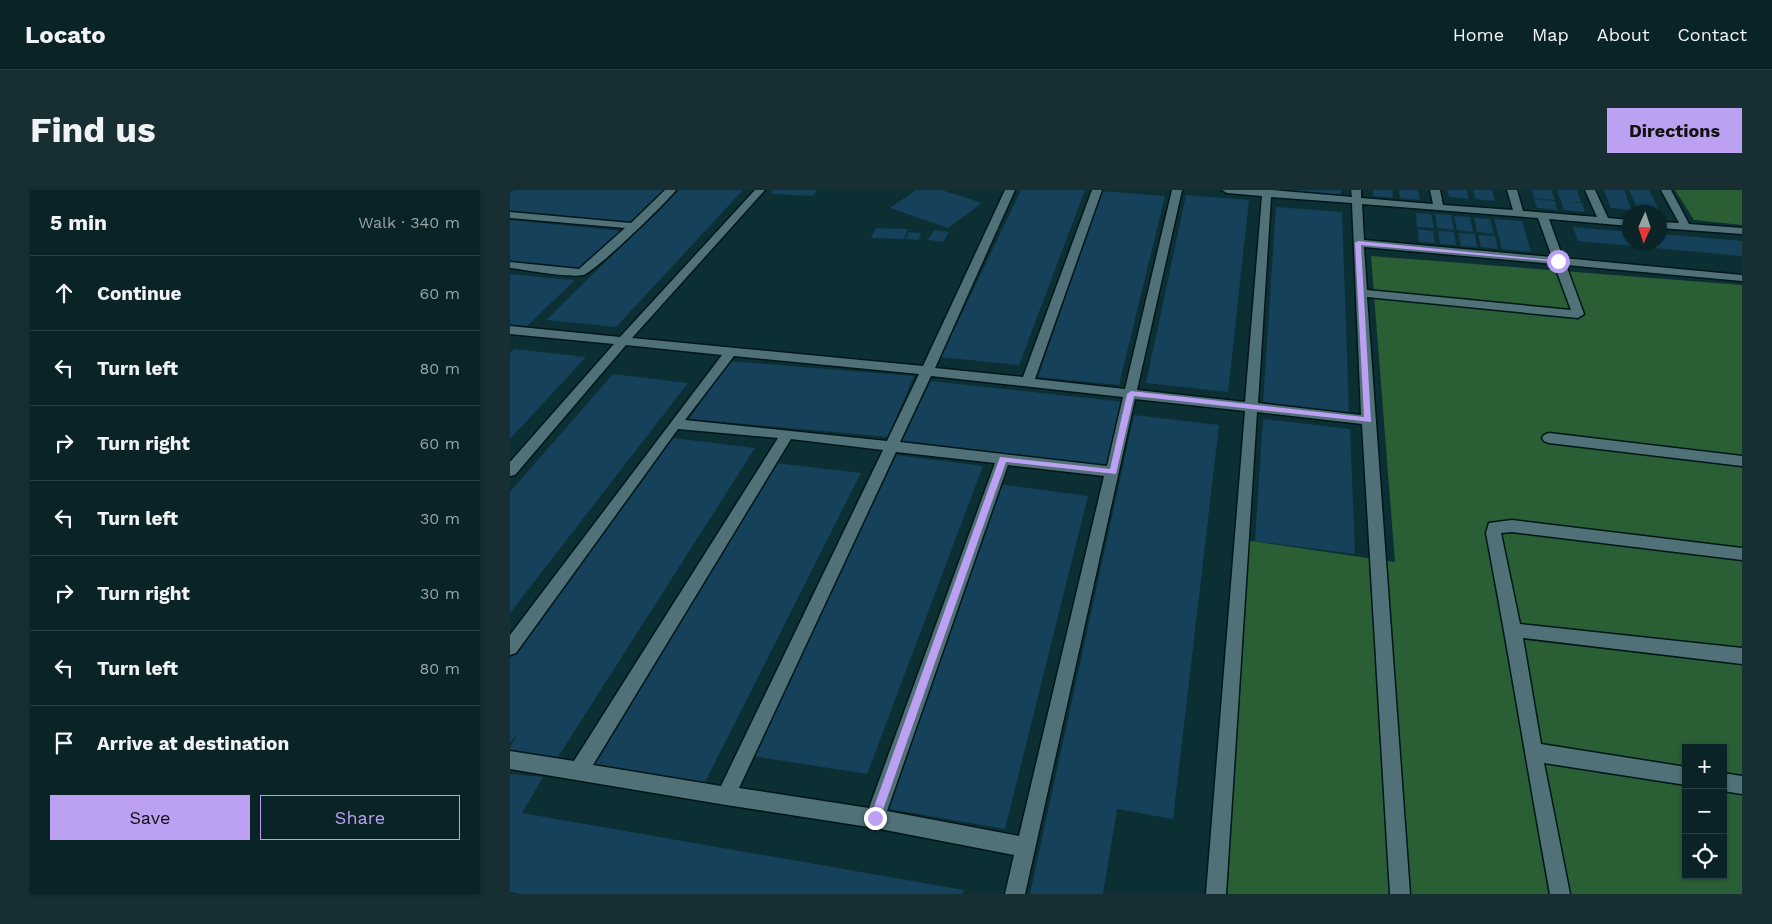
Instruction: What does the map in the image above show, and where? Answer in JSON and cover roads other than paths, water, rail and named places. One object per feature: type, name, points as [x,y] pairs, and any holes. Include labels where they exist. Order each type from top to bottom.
[{"type":"street","points":[[510,265],[582,272],[589,268],[671,190]]},
{"type":"street","points":[[510,471],[622,342],[760,190]]},
{"type":"street","points":[[726,796],[928,372],[1010,190]]},
{"type":"street","points":[[1028,382],[1097,190]]},
{"type":"street","points":[[1015,894],[1114,472],[1177,190]]},
{"type":"street","points":[[1227,190],[1356,195],[1438,207],[1622,222]]},
{"type":"street","points":[[1435,190],[1438,207]]},
{"type":"street","points":[[1512,190],[1519,213]]},
{"type":"street","points":[[1590,190],[1604,221]]},
{"type":"street","points":[[1666,190],[1686,227]]},
{"type":"street","points":[[1216,894],[1267,192]]},
{"type":"street","points":[[1356,195],[1368,420],[1400,894]]},
{"type":"street","points":[[510,215],[634,226]]},
{"type":"street","points":[[1362,293],[1578,314],[1542,215]]},
{"type":"street","points":[[1667,226],[1742,231]]},
{"type":"street","points":[[1358,243],[1742,278]]},
{"type":"street","points":[[510,330],[1028,382],[1368,420]]},
{"type":"street","points":[[510,648],[675,424],[730,353]]},
{"type":"street","points":[[675,424],[787,434],[1114,472]]},
{"type":"street","points":[[578,772],[787,434]]},
{"type":"street","points":[[1549,438],[1742,460]]},
{"type":"street","points":[[875,818],[1003,459]]},
{"type":"street","points":[[1560,894],[1533,752],[1514,630],[1493,533],[1494,527],[1512,526],[1742,554]]},
{"type":"street","points":[[1514,630],[1742,656]]},
{"type":"street","points":[[1533,752],[1682,775]]},
{"type":"street","points":[[510,760],[726,796],[875,818],[1026,847]]},
{"type":"street","points":[[1727,783],[1742,785]]}]
